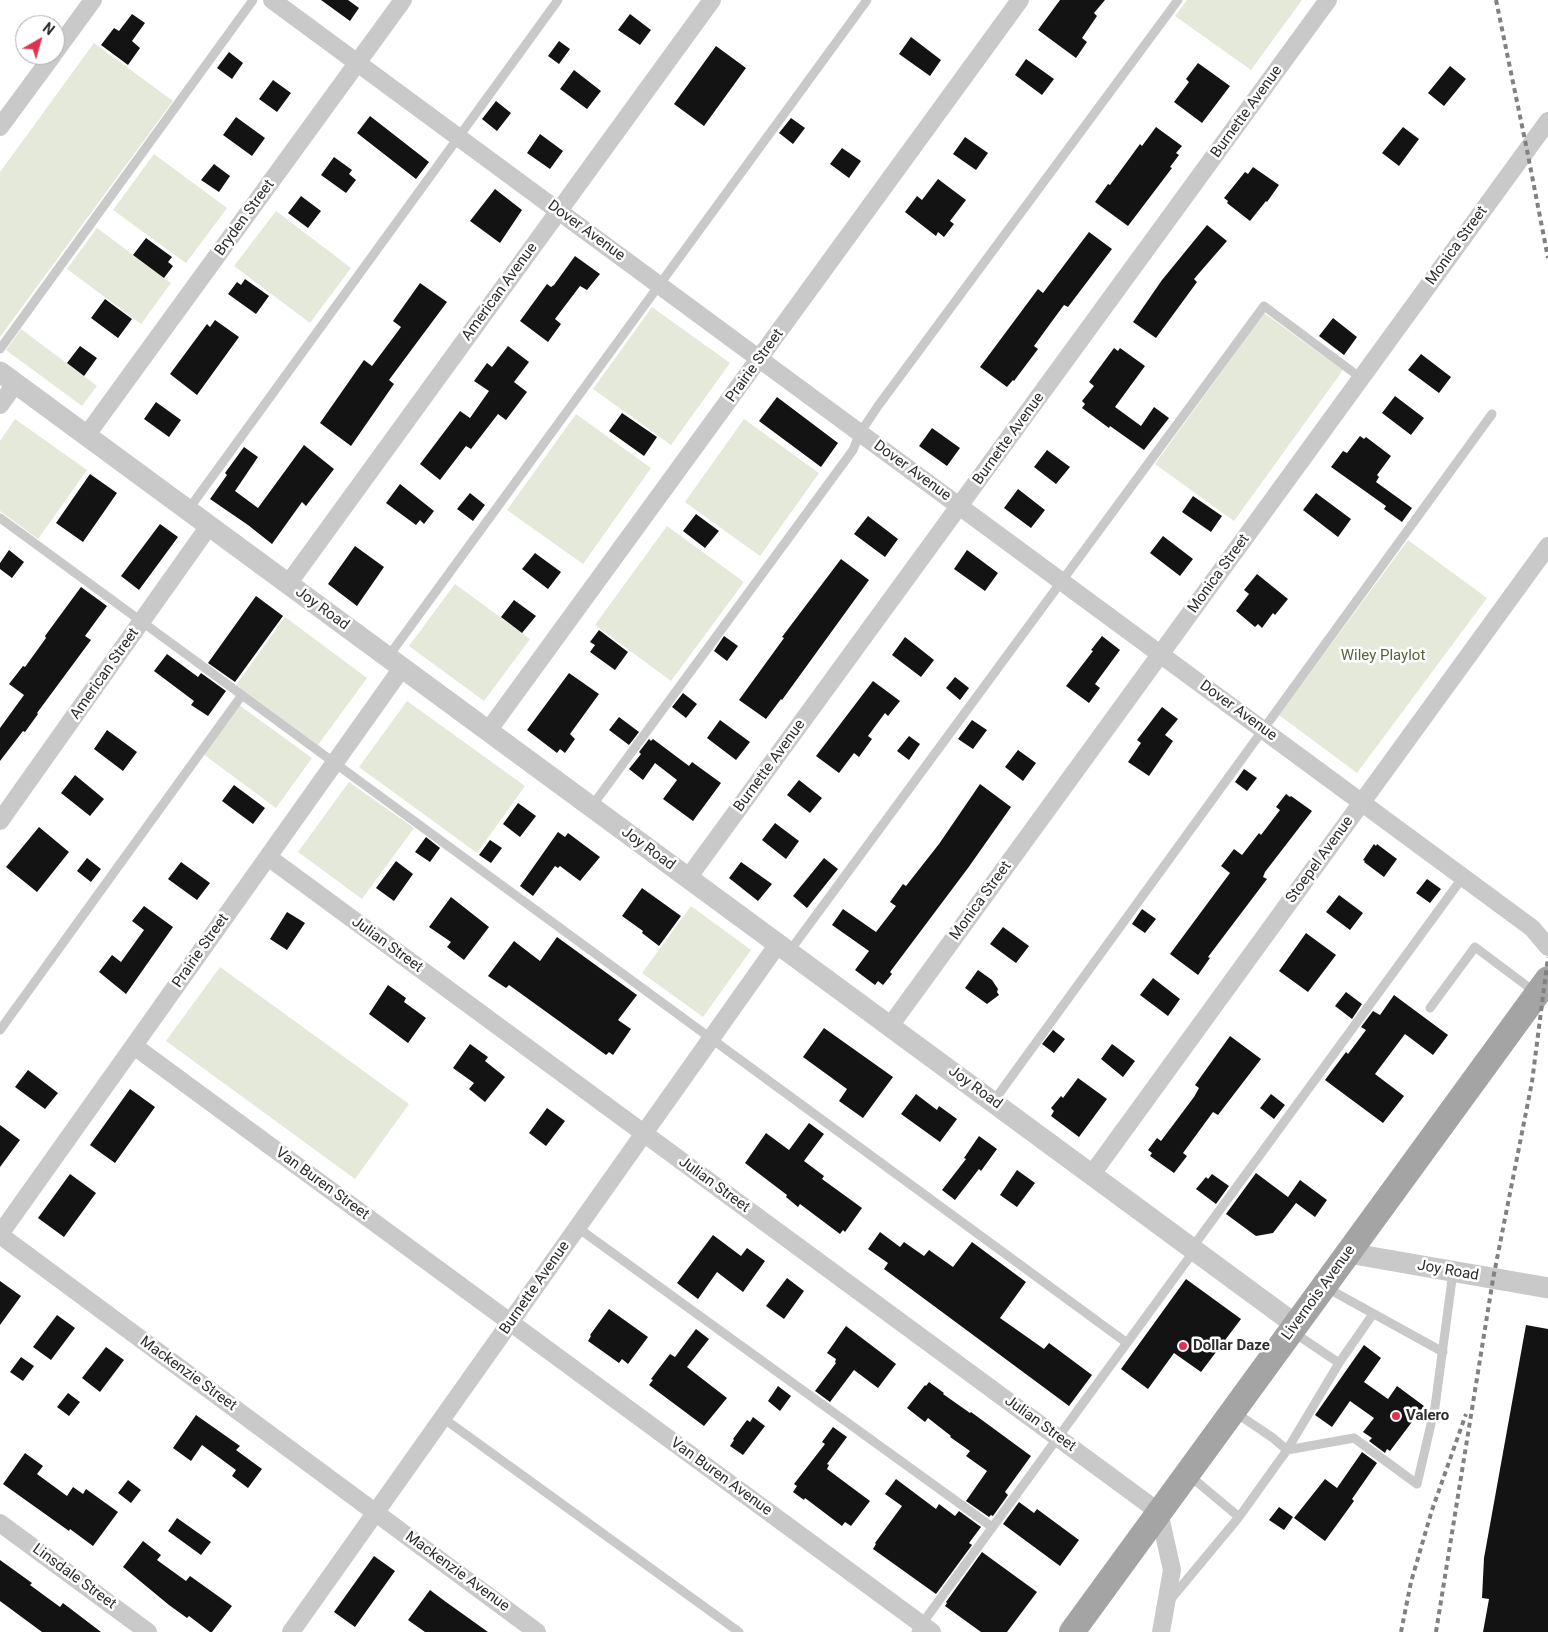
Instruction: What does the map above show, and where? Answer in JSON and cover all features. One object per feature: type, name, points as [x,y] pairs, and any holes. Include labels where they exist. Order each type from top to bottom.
[{"type":"main road","name":"Livernois Avenue","points":[[1072,1632],[1543,986]]},
{"type":"street","points":[[65,38],[93,0]]},
{"type":"street","name":"Dover Avenue","points":[[272,0],[1532,928],[1548,947]]},
{"type":"street","name":"Bryden Street","points":[[86,436],[403,0]]},
{"type":"street","name":"American Avenue","points":[[288,584],[712,0]]},
{"type":"street","name":"Prairie Street","points":[[488,731],[1020,0]]},
{"type":"street","name":"Burnette Avenue","points":[[688,878],[1328,0]]},
{"type":"street","points":[[0,127],[46,65]]},
{"type":"street","name":"Monica Street","points":[[890,1026],[1548,121]]},
{"type":"street","points":[[0,405],[8,378]]},
{"type":"street","name":"Joy Road","points":[[8,378],[1194,1249],[1294,1328]]},
{"type":"street","name":"American Street","points":[[0,821],[210,526]]},
{"type":"street","name":"Stoepel Avenue","points":[[1092,1174],[1548,546]]},
{"type":"street","name":"Prairie Street","points":[[0,1234],[335,763],[395,663]]},
{"type":"street","name":"Julian Street","points":[[268,857],[1159,1512]]},
{"type":"street","name":"Burnette Avenue","points":[[291,1632],[712,1039],[784,948]]},
{"type":"street","name":"Van Buren Street","points":[[134,1046],[510,1322]]},
{"type":"street","name":"Mackenzie Street","points":[[0,1234],[376,1513]]},
{"type":"street","name":"Joy Road","points":[[1348,1253],[1548,1288]]},
{"type":"street","name":"Van Buren Avenue","points":[[510,1322],[923,1629]]},
{"type":"street","points":[[1159,1512],[1172,1570],[1161,1632]]},
{"type":"street","name":"Mackenzie Avenue","points":[[376,1513],[537,1632]]},
{"type":"street","name":"Linsdale Street","points":[[0,1523],[148,1632]]},
{"type":"lane","points":[[0,349],[253,0]]},
{"type":"lane","points":[[188,511],[558,0]]},
{"type":"lane","points":[[395,663],[660,285],[866,0]]},
{"type":"lane","points":[[591,807],[853,450],[860,433],[1178,0]]},
{"type":"lane","points":[[784,948],[1062,582],[1264,306],[1361,378]]},
{"type":"lane","points":[[993,1102],[1492,414]]},
{"type":"lane","points":[[0,518],[1127,1343]]},
{"type":"lane","points":[[0,1030],[242,695]]},
{"type":"lane","points":[[923,1629],[992,1527],[1463,877]]},
{"type":"lane","points":[[1430,1008],[1475,947],[1543,986]]},
{"type":"lane","points":[[578,1228],[992,1527]]},
{"type":"lane","points":[[1287,1450],[1354,1438],[1417,1484],[1435,1407],[1453,1272]]},
{"type":"lane","points":[[1324,1287],[1443,1352]]},
{"type":"lane","points":[[1166,1605],[1240,1517],[1287,1450],[1339,1363],[1373,1314]]},
{"type":"lane","points":[[1294,1328],[1339,1363]]},
{"type":"lane","points":[[1233,1412],[1273,1438],[1287,1450]]},
{"type":"lane","points":[[443,1418],[739,1632]]},
{"type":"lane","points":[[1188,1474],[1240,1517]]},
{"type":"green space","points":[[1187,0],[1302,0],[1251,70],[1175,16]]},
{"type":"green space","points":[[94,43],[173,101],[0,337],[0,172]]},
{"type":"green space","points":[[154,154],[227,208],[186,263],[113,210]]},
{"type":"green space","points":[[276,211],[351,268],[310,323],[234,266]]},
{"type":"green space","points":[[97,228],[171,283],[141,324],[67,269]]},
{"type":"green space","points":[[652,307],[730,363],[671,445],[593,389]]},
{"type":"green space","points":[[1264,313],[1343,370],[1234,521],[1155,464]]},
{"type":"green space","points":[[21,329],[97,386],[82,406],[6,350]]},
{"type":"green space","points":[[576,414],[651,468],[583,564],[507,510]]},
{"type":"green space","points":[[15,419],[87,470],[38,539],[0,511],[0,441]]},
{"type":"green space","points":[[744,419],[819,473],[760,556],[685,502]]},
{"type":"green space","points":[[667,526],[744,582],[671,681],[595,625]]},
{"type":"green space","name":"Wiley Playlot","points":[[1408,540],[1487,598],[1357,773],[1279,715]]},
{"type":"green space","points":[[455,584],[530,639],[484,701],[409,646]]},
{"type":"green space","points":[[285,617],[367,678],[318,745],[236,685]]},
{"type":"green space","points":[[407,701],[525,786],[477,853],[359,767]]},
{"type":"green space","points":[[239,705],[312,758],[276,808],[203,754]]},
{"type":"green space","points":[[349,782],[414,828],[362,899],[298,852]]},
{"type":"green space","points":[[691,906],[751,950],[703,1017],[642,973]]},
{"type":"green space","points":[[220,967],[409,1104],[355,1179],[166,1041]]},
{"type":"building","points":[[321,0],[348,0],[359,8],[350,21]]},
{"type":"building","points":[[1060,0],[1105,0],[1094,13],[1097,16],[1082,38],[1087,42],[1076,58],[1038,30]]},
{"type":"building","points":[[132,14],[145,23],[132,41],[140,48],[128,65],[101,45],[114,28],[119,31]]},
{"type":"building","points":[[630,14],[651,30],[640,45],[618,30]]},
{"type":"building","points":[[911,37],[941,60],[930,76],[899,54]]},
{"type":"building","points":[[559,41],[570,49],[559,64],[548,56]]},
{"type":"building","points":[[716,46],[746,68],[704,126],[674,104]]},
{"type":"building","points":[[229,52],[243,63],[232,79],[217,68]]},
{"type":"building","points":[[1026,59],[1054,79],[1042,95],[1015,75]]},
{"type":"building","points":[[1198,63],[1230,86],[1202,123],[1174,102],[1189,82],[1186,79]]},
{"type":"building","points":[[1450,66],[1466,79],[1444,106],[1428,93]]},
{"type":"building","points":[[574,70],[601,91],[587,109],[560,89]]},
{"type":"building","points":[[273,80],[291,93],[277,112],[259,99]]},
{"type":"building","points":[[496,101],[511,113],[497,131],[482,119]]},
{"type":"building","points":[[370,116],[429,162],[416,179],[357,133]]},
{"type":"building","points":[[236,117],[265,138],[252,156],[223,135]]},
{"type":"building","points":[[791,118],[805,128],[793,144],[779,133]]},
{"type":"building","points":[[1156,127],[1182,146],[1176,153],[1179,155],[1170,167],[1172,168],[1128,226],[1095,202],[1140,144],[1142,146]]},
{"type":"building","points":[[1403,127],[1419,139],[1399,166],[1382,153]]},
{"type":"building","points":[[540,134],[563,151],[550,169],[527,153]]},
{"type":"building","points":[[965,137],[988,153],[976,170],[953,154]]},
{"type":"building","points":[[842,148],[861,161],[849,178],[830,164]]},
{"type":"building","points":[[334,157],[352,170],[349,174],[356,180],[346,193],[321,175]]},
{"type":"building","points":[[214,164],[230,176],[219,192],[201,180]]},
{"type":"building","points":[[1253,167],[1279,185],[1250,221],[1227,203],[1228,201],[1224,198],[1245,172],[1248,174]]},
{"type":"building","points":[[938,179],[966,200],[950,221],[954,224],[944,237],[938,232],[936,236],[905,212],[917,196],[922,200]]},
{"type":"building","points":[[495,189],[522,210],[500,243],[470,221]]},
{"type":"building","points":[[301,196],[321,211],[308,228],[288,213]]},
{"type":"building","points":[[1207,225],[1227,241],[1194,279],[1197,282],[1156,338],[1133,322],[1162,280]]},
{"type":"building","points":[[1089,232],[1112,249],[1068,307],[1064,305],[1034,346],[1038,349],[1014,381],[1007,387],[980,367],[1038,289],[1043,293]]},
{"type":"building","points":[[146,238],[172,257],[168,262],[173,266],[164,278],[133,255]]},
{"type":"building","points":[[575,256],[600,274],[587,290],[580,286],[555,319],[561,324],[548,342],[520,321],[547,284],[551,287],[554,285]]},
{"type":"building","points":[[245,279],[269,296],[256,314],[228,294],[237,282],[241,285]]},
{"type":"building","points":[[420,283],[447,302],[389,380],[394,384],[351,446],[320,423],[364,360],[372,366],[401,327],[393,321]]},
{"type":"building","points":[[105,299],[132,319],[118,338],[91,318]]},
{"type":"building","points":[[1333,318],[1357,337],[1344,355],[1319,336]]},
{"type":"building","points":[[215,320],[239,337],[197,395],[170,374],[207,324],[210,327]]},
{"type":"building","points":[[80,346],[97,358],[84,376],[67,363]]},
{"type":"building","points":[[508,346],[529,362],[514,382],[527,392],[506,420],[498,414],[471,449],[466,446],[440,480],[420,464],[460,411],[470,418],[489,391],[474,381],[487,363],[492,367]]},
{"type":"building","points":[[1114,348],[1118,351],[1120,348],[1145,366],[1115,407],[1141,426],[1154,407],[1169,418],[1144,450],[1082,408],[1085,404],[1082,401],[1094,386],[1089,382]]},
{"type":"building","points":[[1421,354],[1451,377],[1439,393],[1408,370]]},
{"type":"building","points":[[1395,396],[1424,418],[1411,435],[1382,413]]},
{"type":"building","points":[[777,397],[838,443],[821,467],[759,421]]},
{"type":"building","points":[[156,402],[181,420],[169,437],[144,419]]},
{"type":"building","points":[[622,413],[657,437],[644,456],[609,431]]},
{"type":"building","points":[[932,428],[960,448],[947,466],[919,446]]},
{"type":"building","points":[[1360,436],[1364,439],[1366,437],[1391,456],[1377,475],[1379,477],[1376,482],[1412,508],[1402,522],[1384,509],[1386,506],[1331,467],[1343,451],[1347,453]]},
{"type":"building","points":[[304,445],[334,469],[306,506],[302,502],[272,544],[210,499],[227,475],[225,473],[244,447],[258,457],[235,491],[258,508]]},
{"type":"building","points":[[1047,450],[1070,467],[1056,484],[1034,467]]},
{"type":"building","points":[[90,474],[117,493],[83,542],[56,523]]},
{"type":"building","points":[[400,484],[434,511],[424,524],[420,520],[416,525],[386,503]]},
{"type":"building","points":[[1018,489],[1045,510],[1031,528],[1004,508]]},
{"type":"building","points":[[470,493],[485,505],[473,521],[457,509]]},
{"type":"building","points":[[1316,493],[1351,519],[1338,537],[1303,510]]},
{"type":"building","points":[[1193,496],[1222,516],[1211,532],[1182,512]]},
{"type":"building","points":[[696,514],[719,531],[705,548],[683,531]]},
{"type":"building","points":[[868,516],[898,539],[885,557],[854,534]]},
{"type":"building","points":[[160,524],[178,537],[139,590],[121,576]]},
{"type":"building","points":[[1163,536],[1193,559],[1180,576],[1150,553]]},
{"type":"building","points":[[355,546],[384,567],[357,606],[328,584]]},
{"type":"building","points":[[9,550],[24,562],[12,578],[0,569],[0,563]]},
{"type":"building","points":[[967,550],[998,573],[985,591],[954,569]]},
{"type":"building","points":[[535,553],[561,572],[548,589],[522,569]]},
{"type":"building","points":[[841,559],[869,580],[782,700],[766,719],[739,700],[784,638],[782,637]]},
{"type":"building","points":[[1257,574],[1288,599],[1275,615],[1273,613],[1262,628],[1258,624],[1255,627],[1236,611],[1249,594],[1244,590]]},
{"type":"building","points":[[81,587],[107,606],[85,636],[91,640],[25,732],[23,731],[0,761],[0,728],[24,695],[9,684],[23,666],[25,667]]},
{"type":"building","points":[[256,596],[283,616],[235,682],[208,663]]},
{"type":"building","points":[[514,600],[536,616],[522,633],[501,617]]},
{"type":"building","points":[[599,630],[628,652],[615,670],[590,652],[595,645],[590,642]]},
{"type":"building","points":[[724,636],[738,646],[727,661],[714,651]]},
{"type":"building","points":[[1102,636],[1120,650],[1095,684],[1100,688],[1089,703],[1066,686]]},
{"type":"building","points":[[905,637],[934,660],[921,677],[892,655]]},
{"type":"building","points":[[167,654],[198,677],[201,673],[226,691],[208,716],[191,705],[194,701],[154,671]]},
{"type":"building","points":[[569,673],[599,694],[570,734],[575,739],[565,753],[560,749],[557,753],[527,730]]},
{"type":"building","points":[[955,677],[969,688],[960,700],[946,688]]},
{"type":"building","points":[[873,681],[900,701],[888,716],[885,713],[868,736],[872,739],[859,757],[854,753],[839,773],[816,756]]},
{"type":"building","points":[[683,693],[697,704],[686,718],[672,707]]},
{"type":"building","points":[[1162,707],[1178,719],[1165,735],[1173,741],[1149,776],[1128,762],[1141,743],[1137,740]]},
{"type":"building","points":[[619,717],[639,732],[629,745],[609,730]]},
{"type":"building","points":[[720,720],[750,742],[736,760],[707,738]]},
{"type":"building","points":[[972,720],[987,730],[973,749],[958,739]]},
{"type":"building","points":[[107,730],[137,752],[123,771],[94,749]]},
{"type":"building","points":[[909,736],[920,744],[909,760],[897,751]]},
{"type":"building","points":[[649,739],[651,741],[653,739],[689,766],[692,762],[721,783],[693,821],[663,799],[677,780],[655,763],[643,780],[629,769],[641,754],[639,752]]},
{"type":"building","points":[[1018,750],[1036,763],[1023,781],[1005,767]]},
{"type":"building","points":[[1244,769],[1257,778],[1247,791],[1235,782]]},
{"type":"building","points":[[75,775],[104,799],[90,816],[61,793]]},
{"type":"building","points":[[799,780],[822,798],[810,813],[787,795]]},
{"type":"building","points":[[980,784],[1011,807],[890,972],[892,974],[883,985],[878,981],[875,985],[855,970],[869,951],[832,925],[843,909],[876,932],[896,906],[890,902],[903,884],[906,886],[939,844]]},
{"type":"building","points":[[234,785],[265,808],[253,824],[222,801]]},
{"type":"building","points":[[1286,794],[1312,811],[1265,872],[1263,877],[1267,879],[1208,957],[1210,958],[1198,975],[1170,954],[1230,873],[1221,866],[1234,849],[1242,855],[1259,833],[1261,835],[1280,810],[1276,807]]},
{"type":"building","points":[[518,803],[536,816],[520,837],[503,824]]},
{"type":"building","points":[[775,823],[799,841],[786,859],[762,840]]},
{"type":"building","points":[[39,827],[69,852],[37,892],[6,867]]},
{"type":"building","points":[[558,832],[565,837],[568,833],[600,857],[580,881],[560,866],[558,868],[555,866],[533,896],[520,886]]},
{"type":"building","points":[[426,837],[440,848],[430,862],[415,852]]},
{"type":"building","points":[[490,840],[502,848],[491,863],[479,855]]},
{"type":"building","points":[[1374,844],[1376,846],[1377,844],[1397,859],[1384,877],[1363,860]]},
{"type":"building","points":[[87,858],[101,869],[91,882],[77,871]]},
{"type":"building","points":[[824,858],[838,869],[807,908],[793,896]]},
{"type":"building","points":[[396,861],[413,874],[394,901],[376,888]]},
{"type":"building","points":[[181,862],[210,883],[197,900],[168,879]]},
{"type":"building","points":[[741,862],[772,884],[758,901],[729,878]]},
{"type":"building","points":[[1427,879],[1441,889],[1430,903],[1416,893]]},
{"type":"building","points":[[642,888],[681,916],[659,946],[642,933],[643,931],[622,916]]},
{"type":"building","points":[[1339,895],[1363,913],[1350,930],[1326,912]]},
{"type":"building","points":[[451,897],[489,927],[464,960],[447,947],[451,942],[429,927]]},
{"type":"building","points":[[144,906],[173,927],[126,994],[99,972],[112,955],[121,962],[144,930],[132,921]]},
{"type":"building","points":[[1142,909],[1156,919],[1145,933],[1132,924]]},
{"type":"building","points":[[287,912],[305,923],[287,950],[270,939]]},
{"type":"building","points":[[1003,927],[1029,946],[1016,963],[990,944]]},
{"type":"building","points":[[1306,933],[1336,955],[1308,992],[1279,971]]},
{"type":"building","points":[[557,937],[637,995],[618,1020],[631,1029],[613,1055],[609,1052],[606,1055],[509,985],[506,988],[488,976],[514,941],[540,961]]},
{"type":"building","points":[[978,970],[992,980],[998,989],[999,995],[987,1004],[965,988]]},
{"type":"building","points":[[1153,978],[1180,999],[1168,1016],[1140,995]]},
{"type":"building","points":[[388,985],[406,998],[404,1002],[426,1018],[408,1043],[369,1014]]},
{"type":"building","points":[[1346,992],[1362,1004],[1352,1019],[1335,1006]]},
{"type":"building","points":[[1394,995],[1448,1035],[1433,1055],[1405,1034],[1375,1074],[1404,1096],[1383,1123],[1325,1080],[1346,1052],[1348,1054],[1366,1030],[1361,1027],[1373,1011],[1380,1015]]},
{"type":"building","points":[[824,1028],[893,1077],[863,1118],[839,1101],[847,1089],[803,1057]]},
{"type":"building","points":[[1053,1030],[1065,1039],[1054,1053],[1042,1044]]},
{"type":"building","points":[[1230,1036],[1261,1059],[1218,1115],[1213,1112],[1183,1153],[1187,1156],[1174,1173],[1150,1156],[1152,1153],[1148,1150],[1157,1138],[1161,1141],[1194,1097],[1199,1088],[1195,1085]]},
{"type":"building","points":[[470,1044],[488,1057],[485,1061],[505,1077],[485,1102],[469,1089],[474,1083],[453,1068]]},
{"type":"building","points":[[1112,1044],[1135,1061],[1123,1077],[1101,1059]]},
{"type":"building","points":[[28,1070],[58,1093],[45,1109],[15,1087]]},
{"type":"building","points":[[1078,1078],[1107,1099],[1079,1137],[1051,1116],[1054,1111],[1051,1108],[1061,1096],[1063,1098]]},
{"type":"building","points":[[130,1089],[155,1107],[115,1163],[90,1145]]},
{"type":"building","points":[[916,1094],[937,1110],[939,1106],[957,1119],[940,1142],[901,1114]]},
{"type":"building","points":[[1271,1094],[1285,1105],[1274,1119],[1260,1108]]},
{"type":"building","points":[[547,1108],[565,1121],[546,1146],[529,1133]]},
{"type":"building","points":[[809,1123],[824,1134],[804,1161],[824,1176],[822,1179],[862,1208],[845,1232],[843,1230],[840,1234],[800,1204],[798,1207],[786,1197],[787,1195],[745,1163],[766,1133],[789,1150]]},
{"type":"building","points":[[0,1125],[20,1140],[0,1167]]},
{"type":"building","points":[[979,1136],[997,1149],[981,1171],[979,1169],[955,1200],[942,1190],[966,1159],[964,1158]]},
{"type":"building","points":[[1017,1170],[1035,1183],[1017,1207],[1000,1195]]},
{"type":"building","points":[[1256,1173],[1296,1203],[1273,1233],[1256,1236],[1226,1214]]},
{"type":"building","points":[[70,1174],[96,1193],[64,1237],[38,1218]]},
{"type":"building","points":[[1212,1174],[1229,1186],[1216,1204],[1196,1189],[1206,1177],[1208,1179]]},
{"type":"building","points":[[1300,1180],[1327,1200],[1315,1217],[1288,1197]]},
{"type":"building","points":[[880,1232],[900,1247],[904,1242],[924,1256],[929,1250],[953,1267],[972,1242],[1026,1282],[1000,1318],[1044,1349],[1049,1343],[1092,1375],[1069,1406],[884,1269],[888,1263],[868,1249]]},
{"type":"building","points":[[713,1235],[741,1256],[747,1248],[765,1261],[743,1292],[717,1272],[698,1299],[677,1283]]},
{"type":"building","points":[[787,1278],[804,1291],[784,1319],[766,1306]]},
{"type":"building","points":[[1186,1279],[1241,1319],[1201,1372],[1174,1353],[1148,1389],[1121,1369]]},
{"type":"building","points":[[0,1281],[21,1296],[0,1325]]},
{"type":"building","points":[[609,1309],[648,1337],[628,1364],[622,1359],[619,1363],[588,1341],[590,1335]]},
{"type":"building","points":[[57,1315],[75,1328],[51,1360],[33,1347]]},
{"type":"building","points":[[1526,1325],[1548,1329],[1548,1632],[1483,1632],[1489,1599],[1482,1598],[1484,1558]]},
{"type":"building","points":[[846,1326],[896,1364],[878,1388],[854,1370],[830,1402],[815,1391],[836,1363],[836,1359],[827,1353]]},
{"type":"building","points":[[696,1329],[709,1339],[687,1367],[727,1398],[704,1426],[649,1385],[653,1380],[651,1379],[670,1354],[675,1357]]},
{"type":"building","points":[[1364,1345],[1381,1358],[1364,1382],[1388,1399],[1397,1386],[1424,1406],[1390,1451],[1387,1449],[1385,1453],[1369,1441],[1372,1438],[1363,1432],[1374,1418],[1350,1401],[1332,1427],[1315,1415]]},
{"type":"building","points":[[106,1347],[124,1360],[100,1392],[82,1378]]},
{"type":"building","points":[[21,1357],[34,1366],[23,1381],[10,1372]]},
{"type":"building","points":[[929,1382],[1031,1456],[1005,1492],[1008,1495],[993,1516],[989,1517],[966,1501],[987,1471],[966,1456],[970,1451],[951,1436],[928,1418],[925,1422],[907,1408]]},
{"type":"building","points":[[778,1386],[791,1396],[780,1411],[768,1401]]},
{"type":"building","points":[[68,1393],[80,1402],[69,1416],[57,1407]]},
{"type":"building","points":[[196,1415],[240,1446],[236,1450],[262,1469],[248,1488],[232,1476],[236,1470],[202,1445],[191,1461],[173,1448]]},
{"type":"building","points":[[753,1417],[765,1426],[743,1455],[730,1446],[747,1420],[750,1422]]},
{"type":"building","points":[[833,1427],[847,1437],[827,1464],[829,1465],[827,1469],[870,1501],[851,1526],[845,1522],[842,1526],[805,1498],[804,1500],[793,1492],[797,1486],[794,1484],[825,1444],[822,1442]]},
{"type":"building","points":[[1362,1452],[1377,1463],[1352,1499],[1354,1501],[1325,1541],[1294,1518],[1325,1479],[1337,1488]]},
{"type":"building","points":[[25,1453],[43,1466],[37,1474],[67,1496],[73,1487],[83,1494],[86,1489],[118,1512],[93,1546],[3,1484]]},
{"type":"building","points":[[896,1479],[936,1509],[939,1504],[955,1516],[959,1511],[981,1527],[969,1543],[972,1545],[936,1594],[873,1549],[875,1543],[902,1506],[885,1494]]},
{"type":"building","points":[[128,1480],[141,1490],[131,1503],[118,1493]]},
{"type":"building","points":[[1019,1502],[1034,1513],[1037,1509],[1079,1540],[1060,1566],[1003,1524]]},
{"type":"building","points":[[1279,1507],[1293,1517],[1284,1530],[1269,1520]]},
{"type":"building","points":[[177,1518],[211,1542],[201,1555],[168,1531]]},
{"type":"building","points":[[143,1541],[161,1555],[157,1560],[186,1581],[190,1576],[232,1606],[212,1632],[169,1605],[123,1567]]},
{"type":"building","points":[[982,1552],[1037,1592],[1007,1632],[981,1632],[945,1606]]},
{"type":"building","points":[[374,1556],[395,1571],[355,1627],[334,1612]]},
{"type":"building","points":[[0,1560],[32,1583],[30,1585],[60,1607],[63,1603],[101,1632],[42,1632],[0,1601]]},
{"type":"building","points":[[430,1590],[488,1632],[425,1632],[408,1620]]},
{"type":"railway","points":[[1496,0],[1548,258]]},
{"type":"railway","points":[[1436,1632],[1493,1279],[1532,1082],[1548,957]]},
{"type":"railway","points":[[1401,1632],[1411,1582],[1432,1510],[1466,1414]]},
{"type":"place","name":"Dollar Daze","points":[[1183,1346]]},
{"type":"place","name":"Valero","points":[[1396,1416]]}]
